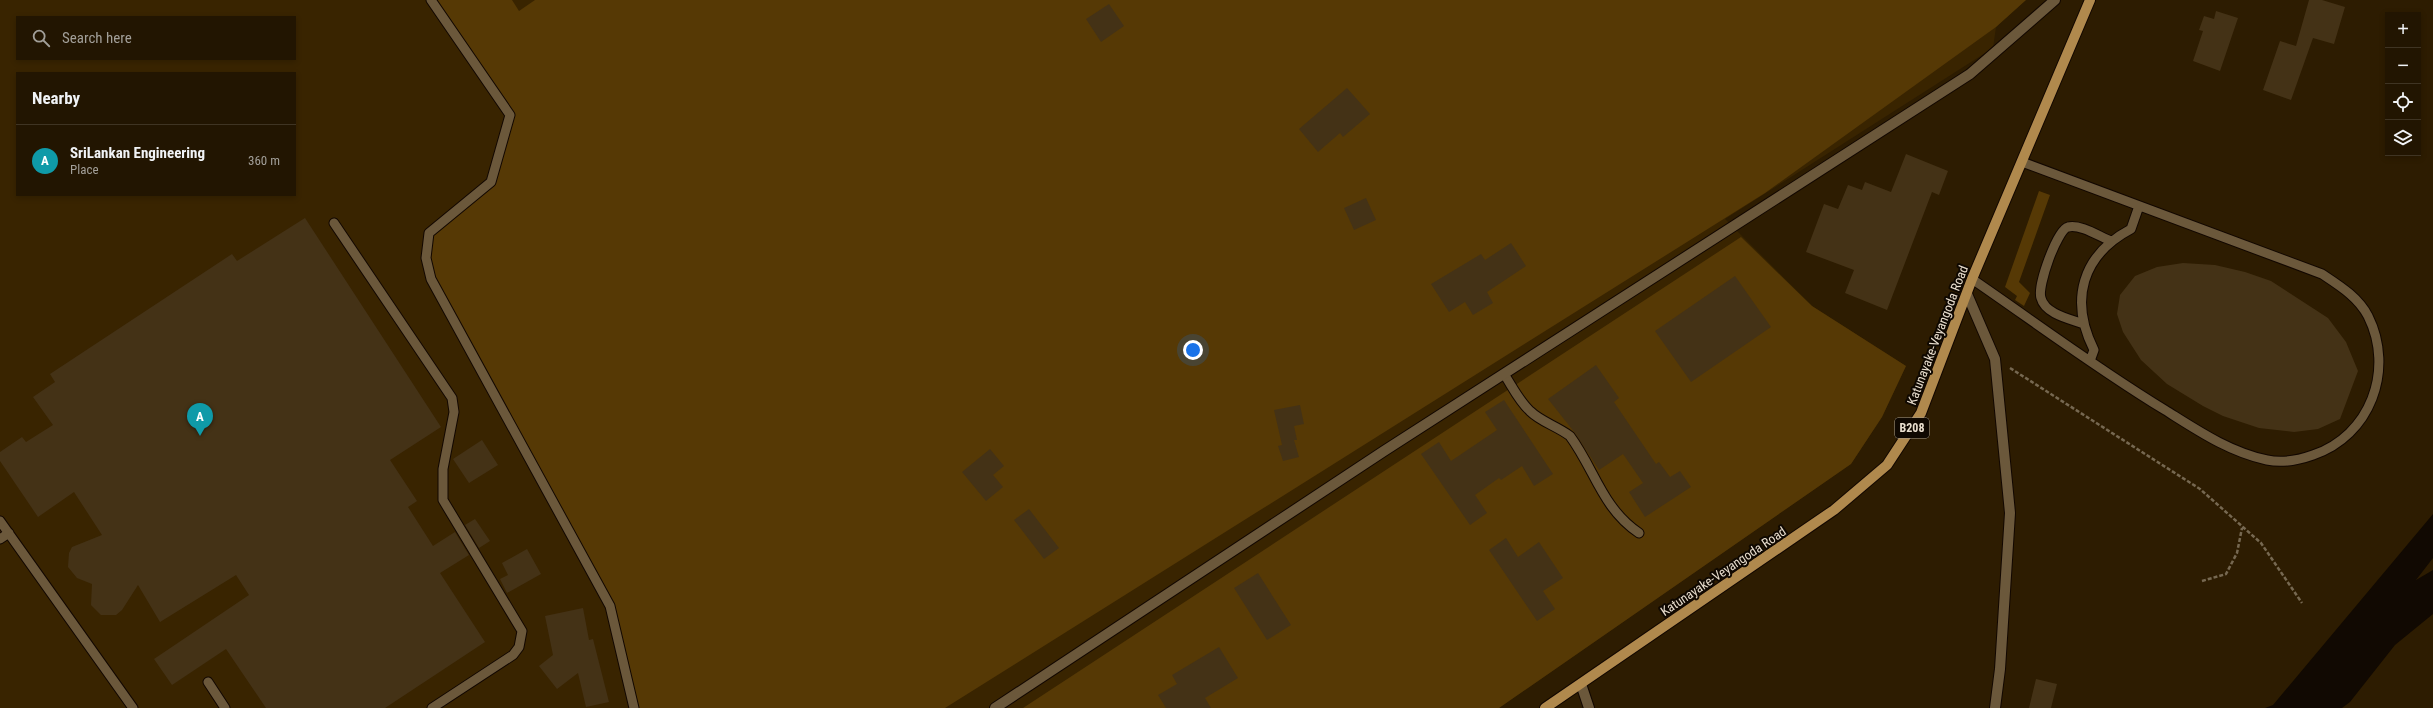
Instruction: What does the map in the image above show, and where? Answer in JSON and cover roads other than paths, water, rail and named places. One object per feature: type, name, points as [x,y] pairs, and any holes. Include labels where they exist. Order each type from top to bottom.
[{"type":"main road","name":"Katunayake-Veyangoda Road","points":[[1545,708],[1834,510],[1887,465],[1921,413],[1972,279],[2090,0]]},
{"type":"street","points":[[995,708],[1504,374],[1970,74],[2055,0]]},
{"type":"street","points":[[1967,294],[1995,359],[2010,513],[2000,669],[1995,708]]},
{"type":"street","points":[[1581,684],[1589,708]]},
{"type":"lane","points":[[431,0],[510,115],[491,182],[428,233],[426,258],[431,279],[610,606],[634,708]]},
{"type":"lane","points":[[1972,279],[2132,390],[2209,438],[2237,451],[2268,460],[2298,460],[2327,450],[2352,432],[2369,408],[2378,384],[2380,358],[2377,337],[2367,315],[2351,294],[2322,274],[2022,162]]},
{"type":"lane","points":[[2090,361],[2094,350],[2084,324],[2081,307],[2082,290],[2089,270],[2097,256],[2111,241],[2131,229],[2139,206]]},
{"type":"lane","points":[[334,223],[452,398],[454,412],[443,469],[443,500],[522,631],[519,647],[513,655],[432,708]]},
{"type":"lane","points":[[2084,324],[2047,308],[2041,298],[2040,286],[2059,232],[2068,227],[2078,227],[2111,241]]},
{"type":"lane","points":[[1504,374],[1529,410],[1543,420],[1561,428],[1570,436],[1610,506],[1623,522],[1639,533]]},
{"type":"lane","points":[[0,521],[133,708]]},
{"type":"lane","points":[[0,538],[8,533]]},
{"type":"lane","points":[[208,682],[225,708]]},
{"type":"place","name":"SriLankan Engineering","points":[[200,436]]}]
